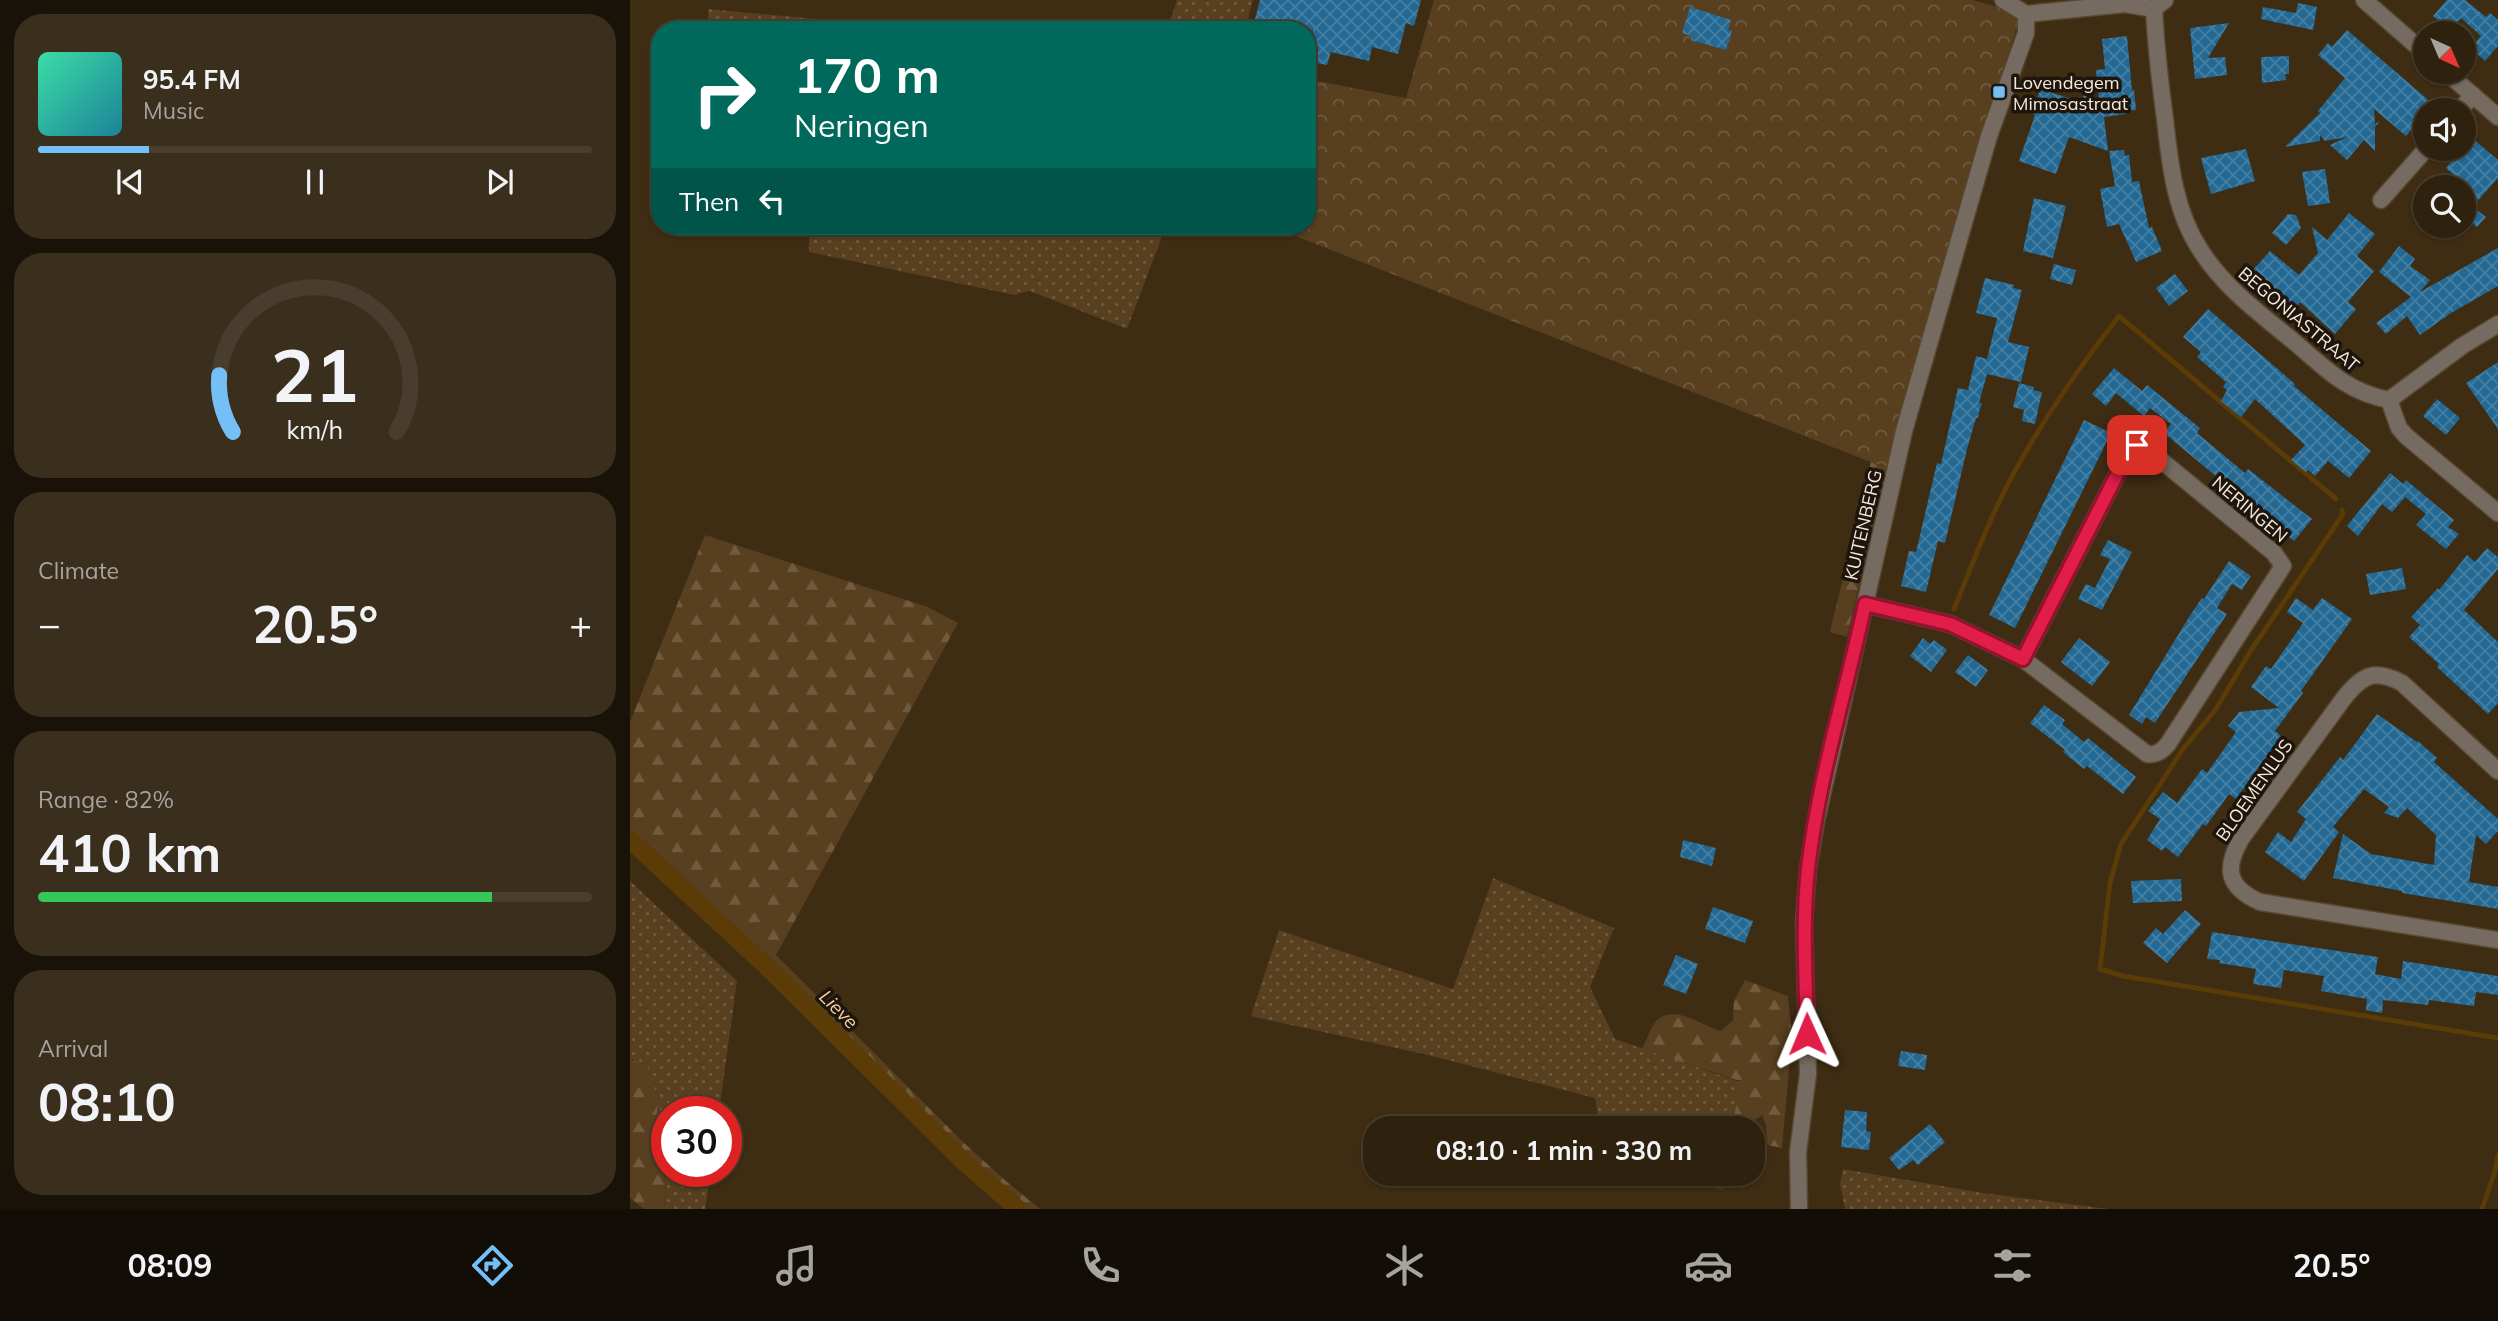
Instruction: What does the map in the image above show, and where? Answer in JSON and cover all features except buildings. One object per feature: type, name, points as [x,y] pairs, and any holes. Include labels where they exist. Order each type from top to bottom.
[{"type":"street","points":[[2003,0],[2026,13],[2125,4],[2160,4]]},
{"type":"street","points":[[2364,0],[2413,43]]},
{"type":"street","name":"BEGONIASTRAAT","points":[[2160,4],[2158,64],[2170,162],[2179,205],[2200,251],[2237,293],[2338,379],[2363,393],[2389,400]]},
{"type":"street","name":"KUITENBERG","points":[[1799,1209],[1798,1152],[1808,1074],[1804,922],[1808,869],[1830,756],[1904,431],[1989,136],[2026,33],[2026,13]]},
{"type":"street","points":[[2460,84],[2498,117]]},
{"type":"street","points":[[2381,200],[2415,161]]},
{"type":"street","points":[[2498,324],[2462,346],[2389,400],[2399,428],[2406,436],[2498,513]]},
{"type":"street","name":"NERINGEN","points":[[1865,604],[1950,624],[2023,659],[2147,754],[2153,754],[2163,750],[2168,744],[2283,566],[2274,553],[2146,448],[2137,445],[2129,451],[2023,659]]},
{"type":"street","name":"BLOEMENLUS","points":[[2498,771],[2402,684],[2386,675],[2370,676],[2355,684],[2241,839],[2232,856],[2230,873],[2237,888],[2260,902],[2498,940]]},
{"type":"green space","points":[[1177,0],[1253,0],[1247,21],[1170,21]]},
{"type":"green space","points":[[1434,0],[1973,0],[2021,14],[1951,238],[1886,468],[1293,235],[1316,235],[1316,81],[1406,98]]},
{"type":"green space","points":[[708,9],[837,21],[709,21]]},
{"type":"green space","points":[[809,235],[1163,235],[1127,329],[1030,291],[1014,295],[809,252]]},
{"type":"green space","points":[[1871,462],[1886,468],[1847,637],[1830,632]]},
{"type":"green space","points":[[705,535],[928,607],[958,623],[776,955],[963,1142],[1040,1209],[1026,1209],[1013,1199],[861,1054],[772,961],[630,831],[630,722]]},
{"type":"green space","points":[[1493,878],[1614,928],[1590,987],[1615,1039],[1740,1082],[1735,1116],[1598,1116],[1595,1098],[1428,1055],[1251,1016],[1279,930],[1453,989]]},
{"type":"green space","points":[[630,881],[737,981],[721,1096],[654,1096],[634,1060],[630,1060]]},
{"type":"green space","points":[[1745,980],[1788,996],[1792,1037],[1782,1148],[1767,1145],[1765,1116],[1734,1116],[1740,1081],[1642,1049],[1651,1029],[1658,1019],[1665,1015],[1681,1015],[1721,1031],[1733,1020],[1734,1001]]},
{"type":"green space","points":[[630,1060],[647,1065],[652,1076],[656,1096],[651,1096],[651,1187],[666,1187],[664,1209],[644,1209],[630,1198]]},
{"type":"green space","points":[[1843,1169],[1983,1193],[2109,1209],[1845,1209],[1840,1183]]},
{"type":"green space","points":[[666,1187],[708,1187],[705,1209],[664,1209]]},
{"type":"waterway","points":[[1954,609],[1993,516],[2020,462],[2067,387],[2119,316],[2336,499]]},
{"type":"waterway","points":[[2342,510],[2343,514],[2250,652],[2216,709],[2183,749],[2121,844],[2110,883],[2100,969],[2123,976],[2498,1038]]},
{"type":"waterway","name":"Lieve","points":[[630,840],[767,967],[964,1162],[1018,1209]]},
{"type":"waterway","points":[[2482,1209],[2498,1155]]},
{"type":"place","name":"Lovendegem Mimosastraat","points":[[1999,92]]},
{"type":"route","points":[[1807,1034],[1804,922],[1808,869],[1820,800],[1865,604],[1950,624],[2023,659],[2129,451],[2137,445]]}]
